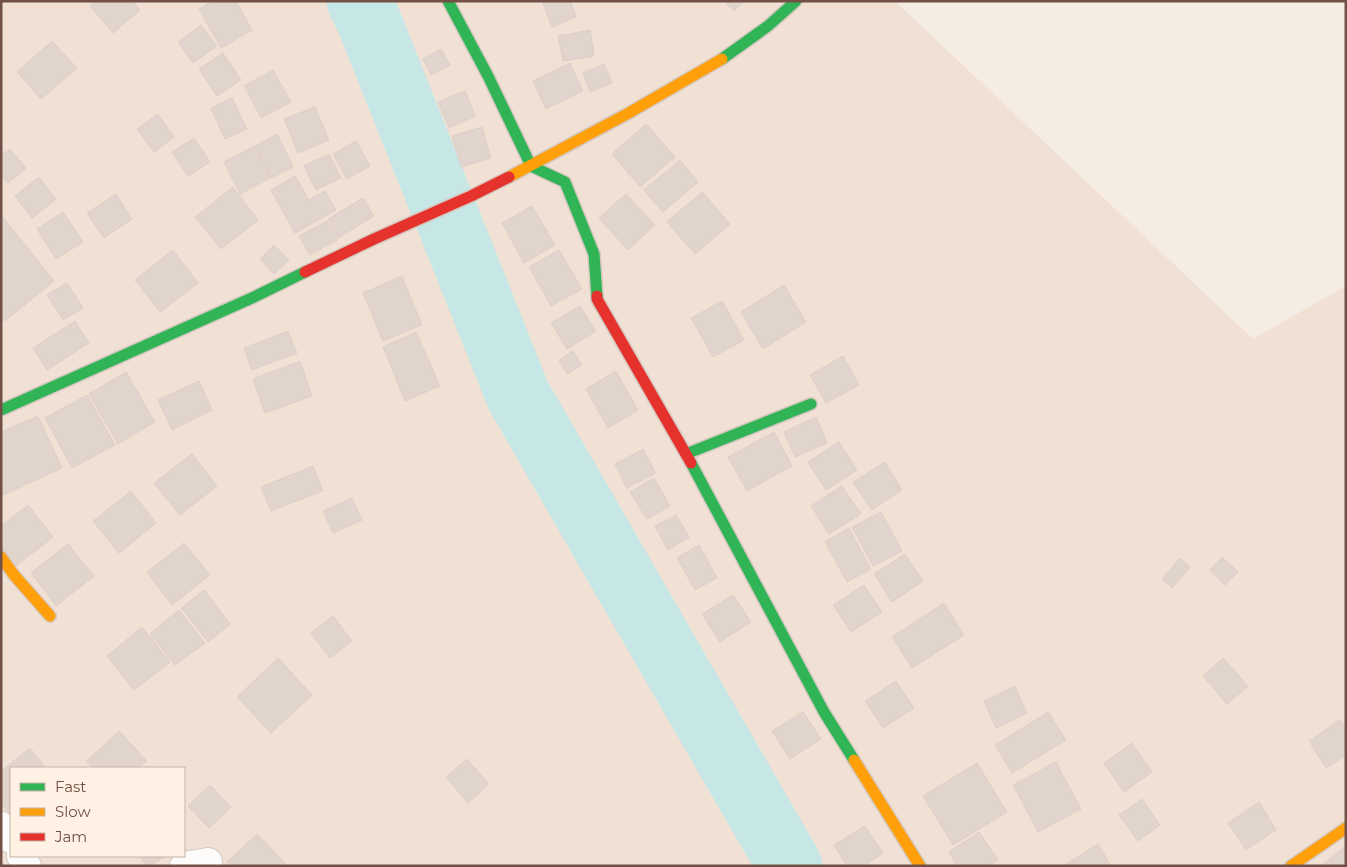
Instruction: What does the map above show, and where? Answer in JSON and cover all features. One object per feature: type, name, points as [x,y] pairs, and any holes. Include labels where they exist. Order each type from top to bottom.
[{"type":"street","points":[[448,1],[488,76],[531,166],[565,182],[594,254],[597,299],[686,454],[824,712],[920,866]]},
{"type":"street","points":[[1,410],[254,298],[531,166],[627,114],[720,60],[768,26],[796,1]]},
{"type":"street","points":[[686,454],[810,404]]},
{"type":"street","points":[[1,557],[50,616]]},
{"type":"street","points":[[1,826],[10,837]]},
{"type":"street","points":[[1291,866],[1346,828]]},
{"type":"shaded area","points":[[1,1],[895,1],[1253,339],[1346,286],[1346,866],[1,866]]},
{"type":"building","points":[[96,1],[133,1],[140,10],[113,33],[90,6]]},
{"type":"building","points":[[212,1],[236,1],[252,30],[221,48],[199,9]]},
{"type":"building","points":[[542,1],[570,1],[576,17],[552,27]]},
{"type":"building","points":[[724,1],[744,1],[734,11]]},
{"type":"building","points":[[201,25],[217,46],[193,63],[178,42]]},
{"type":"building","points":[[590,30],[594,56],[563,61],[558,36]]},
{"type":"building","points":[[52,41],[77,68],[41,99],[17,72]]},
{"type":"building","points":[[441,49],[450,65],[431,75],[423,59]]},
{"type":"building","points":[[223,53],[241,80],[217,96],[199,69]]},
{"type":"building","points":[[570,63],[583,91],[546,109],[533,81]]},
{"type":"building","points":[[604,64],[612,83],[590,92],[583,73]]},
{"type":"building","points":[[273,70],[291,102],[261,118],[244,86]]},
{"type":"building","points":[[465,91],[475,116],[449,128],[438,102]]},
{"type":"building","points":[[232,98],[247,129],[225,139],[211,108]]},
{"type":"building","points":[[315,107],[329,140],[298,153],[284,119]]},
{"type":"building","points":[[158,114],[174,137],[154,152],[137,129]]},
{"type":"building","points":[[646,124],[675,157],[640,187],[612,154]]},
{"type":"building","points":[[482,127],[491,158],[461,167],[452,136]]},
{"type":"building","points":[[277,134],[293,167],[271,178],[255,146]]},
{"type":"building","points":[[194,138],[210,162],[188,176],[172,152]]},
{"type":"building","points":[[356,141],[370,166],[347,179],[333,154]]},
{"type":"building","points":[[254,146],[270,178],[240,194],[224,162]]},
{"type":"building","points":[[10,149],[26,168],[8,183],[1,176],[1,156]]},
{"type":"building","points":[[329,154],[341,178],[316,190],[304,166]]},
{"type":"building","points":[[680,160],[698,182],[663,212],[644,190]]},
{"type":"building","points":[[295,176],[309,200],[325,191],[336,210],[295,233],[271,190]]},
{"type":"building","points":[[39,177],[56,199],[32,218],[15,196]]},
{"type":"building","points":[[233,187],[258,220],[221,249],[195,217]]},
{"type":"building","points":[[702,192],[730,224],[695,254],[667,222]]},
{"type":"building","points":[[116,194],[132,219],[104,238],[87,213]]},
{"type":"building","points":[[626,194],[655,225],[628,250],[599,218]]},
{"type":"building","points":[[363,198],[374,216],[338,238],[328,219]]},
{"type":"building","points":[[532,206],[555,245],[524,263],[502,223]]},
{"type":"building","points":[[63,212],[83,242],[56,259],[37,229]]},
{"type":"building","points":[[1,215],[54,281],[5,321],[1,317]]},
{"type":"building","points":[[327,221],[337,240],[310,255],[299,236]]},
{"type":"building","points":[[274,245],[289,260],[274,274],[260,259]]},
{"type":"building","points":[[173,250],[198,283],[160,312],[135,280]]},
{"type":"building","points":[[559,250],[582,289],[551,306],[529,267]]},
{"type":"building","points":[[402,276],[422,325],[383,341],[363,293]]},
{"type":"building","points":[[67,283],[83,308],[63,320],[47,295]]},
{"type":"building","points":[[784,285],[806,322],[763,349],[741,312]]},
{"type":"building","points":[[722,301],[744,340],[713,357],[691,318]]},
{"type":"building","points":[[580,306],[596,331],[567,349],[551,323]]},
{"type":"building","points":[[75,321],[89,343],[47,370],[33,348]]},
{"type":"building","points":[[288,331],[297,353],[252,370],[244,348]]},
{"type":"building","points":[[416,332],[440,386],[405,401],[383,347]]},
{"type":"building","points":[[573,351],[582,365],[567,374],[559,360]]},
{"type":"building","points":[[843,356],[859,385],[826,403],[810,375]]},
{"type":"building","points":[[300,361],[312,396],[265,413],[253,379]]},
{"type":"building","points":[[616,371],[638,410],[608,428],[586,389]]},
{"type":"building","points":[[126,372],[155,422],[118,444],[89,394]]},
{"type":"building","points":[[199,381],[212,410],[172,430],[158,400]]},
{"type":"building","points":[[87,395],[115,445],[72,468],[45,418]]},
{"type":"building","points":[[38,416],[62,468],[1,496],[1,432]]},
{"type":"building","points":[[816,417],[827,443],[795,457],[784,432]]},
{"type":"building","points":[[774,432],[792,466],[747,491],[728,457]]},
{"type":"building","points":[[839,442],[857,470],[826,490],[808,462]]},
{"type":"building","points":[[643,449],[656,473],[627,488],[615,464]]},
{"type":"building","points":[[192,454],[217,486],[180,515],[154,483]]},
{"type":"building","points":[[885,462],[902,490],[872,510],[853,482]]},
{"type":"building","points":[[313,466],[323,491],[271,511],[261,487]]},
{"type":"building","points":[[654,478],[670,506],[647,519],[630,492]]},
{"type":"building","points":[[842,486],[861,514],[829,534],[811,506]]},
{"type":"building","points":[[131,491],[156,523],[119,553],[93,521]]},
{"type":"building","points":[[352,498],[362,520],[333,533],[323,511]]},
{"type":"building","points":[[28,505],[53,537],[16,566],[1,547],[1,526]]},
{"type":"building","points":[[881,512],[902,551],[873,566],[852,527]]},
{"type":"building","points":[[676,515],[689,537],[668,550],[655,526]]},
{"type":"building","points":[[849,528],[871,569],[847,582],[825,542]]},
{"type":"building","points":[[184,543],[210,575],[172,605],[147,572]]},
{"type":"building","points":[[68,544],[94,576],[56,606],[31,573]]},
{"type":"building","points":[[699,545],[717,578],[695,590],[677,558]]},
{"type":"building","points":[[905,554],[923,581],[892,602],[874,574]]},
{"type":"building","points":[[1222,557],[1238,572],[1225,585],[1210,570]]},
{"type":"building","points":[[1180,558],[1190,567],[1172,588],[1162,579]]},
{"type":"building","points":[[864,585],[882,612],[851,632],[833,605]]},
{"type":"building","points":[[204,590],[230,624],[208,642],[181,608]]},
{"type":"building","points":[[733,595],[751,622],[720,642],[702,614]]},
{"type":"building","points":[[944,603],[964,635],[912,668],[892,637]]},
{"type":"building","points":[[179,610],[205,643],[175,665],[150,634]]},
{"type":"building","points":[[333,616],[352,641],[330,658],[311,633]]},
{"type":"building","points":[[142,627],[170,662],[134,690],[107,656]]},
{"type":"building","points":[[278,658],[312,695],[271,733],[237,697]]},
{"type":"building","points":[[1223,658],[1248,686],[1227,704],[1203,676]]},
{"type":"building","points":[[896,681],[914,708],[883,728],[865,701]]},
{"type":"building","points":[[1015,686],[1027,713],[996,728],[984,701]]},
{"type":"building","points":[[803,712],[821,739],[790,759],[772,731]]},
{"type":"building","points":[[1048,712],[1066,740],[1012,773],[995,745]]},
{"type":"building","points":[[1340,720],[1346,729],[1346,755],[1326,768],[1309,741]]},
{"type":"building","points":[[119,731],[147,761],[139,767],[92,767],[87,761]]},
{"type":"building","points":[[1132,743],[1152,772],[1124,792],[1104,763]]},
{"type":"building","points":[[30,748],[45,767],[10,767],[10,814],[1,803],[1,771]]},
{"type":"building","points":[[467,759],[489,784],[468,803],[446,777]]},
{"type":"building","points":[[1056,762],[1081,809],[1038,832],[1013,785]]},
{"type":"building","points":[[977,763],[1007,812],[953,845],[923,796]]},
{"type":"building","points":[[210,785],[231,807],[209,828],[188,806]]},
{"type":"building","points":[[1142,799],[1160,825],[1138,841],[1119,815]]},
{"type":"building","points":[[1259,802],[1276,830],[1246,850],[1228,823]]},
{"type":"building","points":[[865,826],[883,853],[864,866],[847,866],[834,845]]},
{"type":"building","points":[[979,832],[998,860],[988,866],[957,866],[949,852]]},
{"type":"building","points":[[257,834],[285,863],[282,866],[231,866],[227,862]]},
{"type":"building","points":[[1098,844],[1111,866],[1063,866]]},
{"type":"building","points":[[1346,846],[1346,866],[1321,866]]},
{"type":"building","points":[[141,857],[164,857],[149,866],[146,866]]},
{"type":"waterway","points":[[359,1],[368,19],[518,395],[790,866]]},
{"type":"traffic: fast","points":[[448,1],[488,76],[531,166],[565,182],[594,254],[597,296]]},
{"type":"traffic: fast","points":[[722,59],[768,26],[796,1]]},
{"type":"traffic: fast","points":[[1,410],[254,297],[305,272]]},
{"type":"traffic: fast","points":[[686,454],[811,404]]},
{"type":"traffic: fast","points":[[691,463],[824,712],[854,760]]},
{"type":"traffic: slow","points":[[509,177],[627,114],[722,59]]},
{"type":"traffic: slow","points":[[1,557],[50,616]]},
{"type":"traffic: slow","points":[[854,760],[920,866]]},
{"type":"traffic: slow","points":[[1291,866],[1346,828]]},
{"type":"traffic: jam","points":[[305,272],[509,177]]},
{"type":"traffic: jam","points":[[597,296],[691,463]]}]
